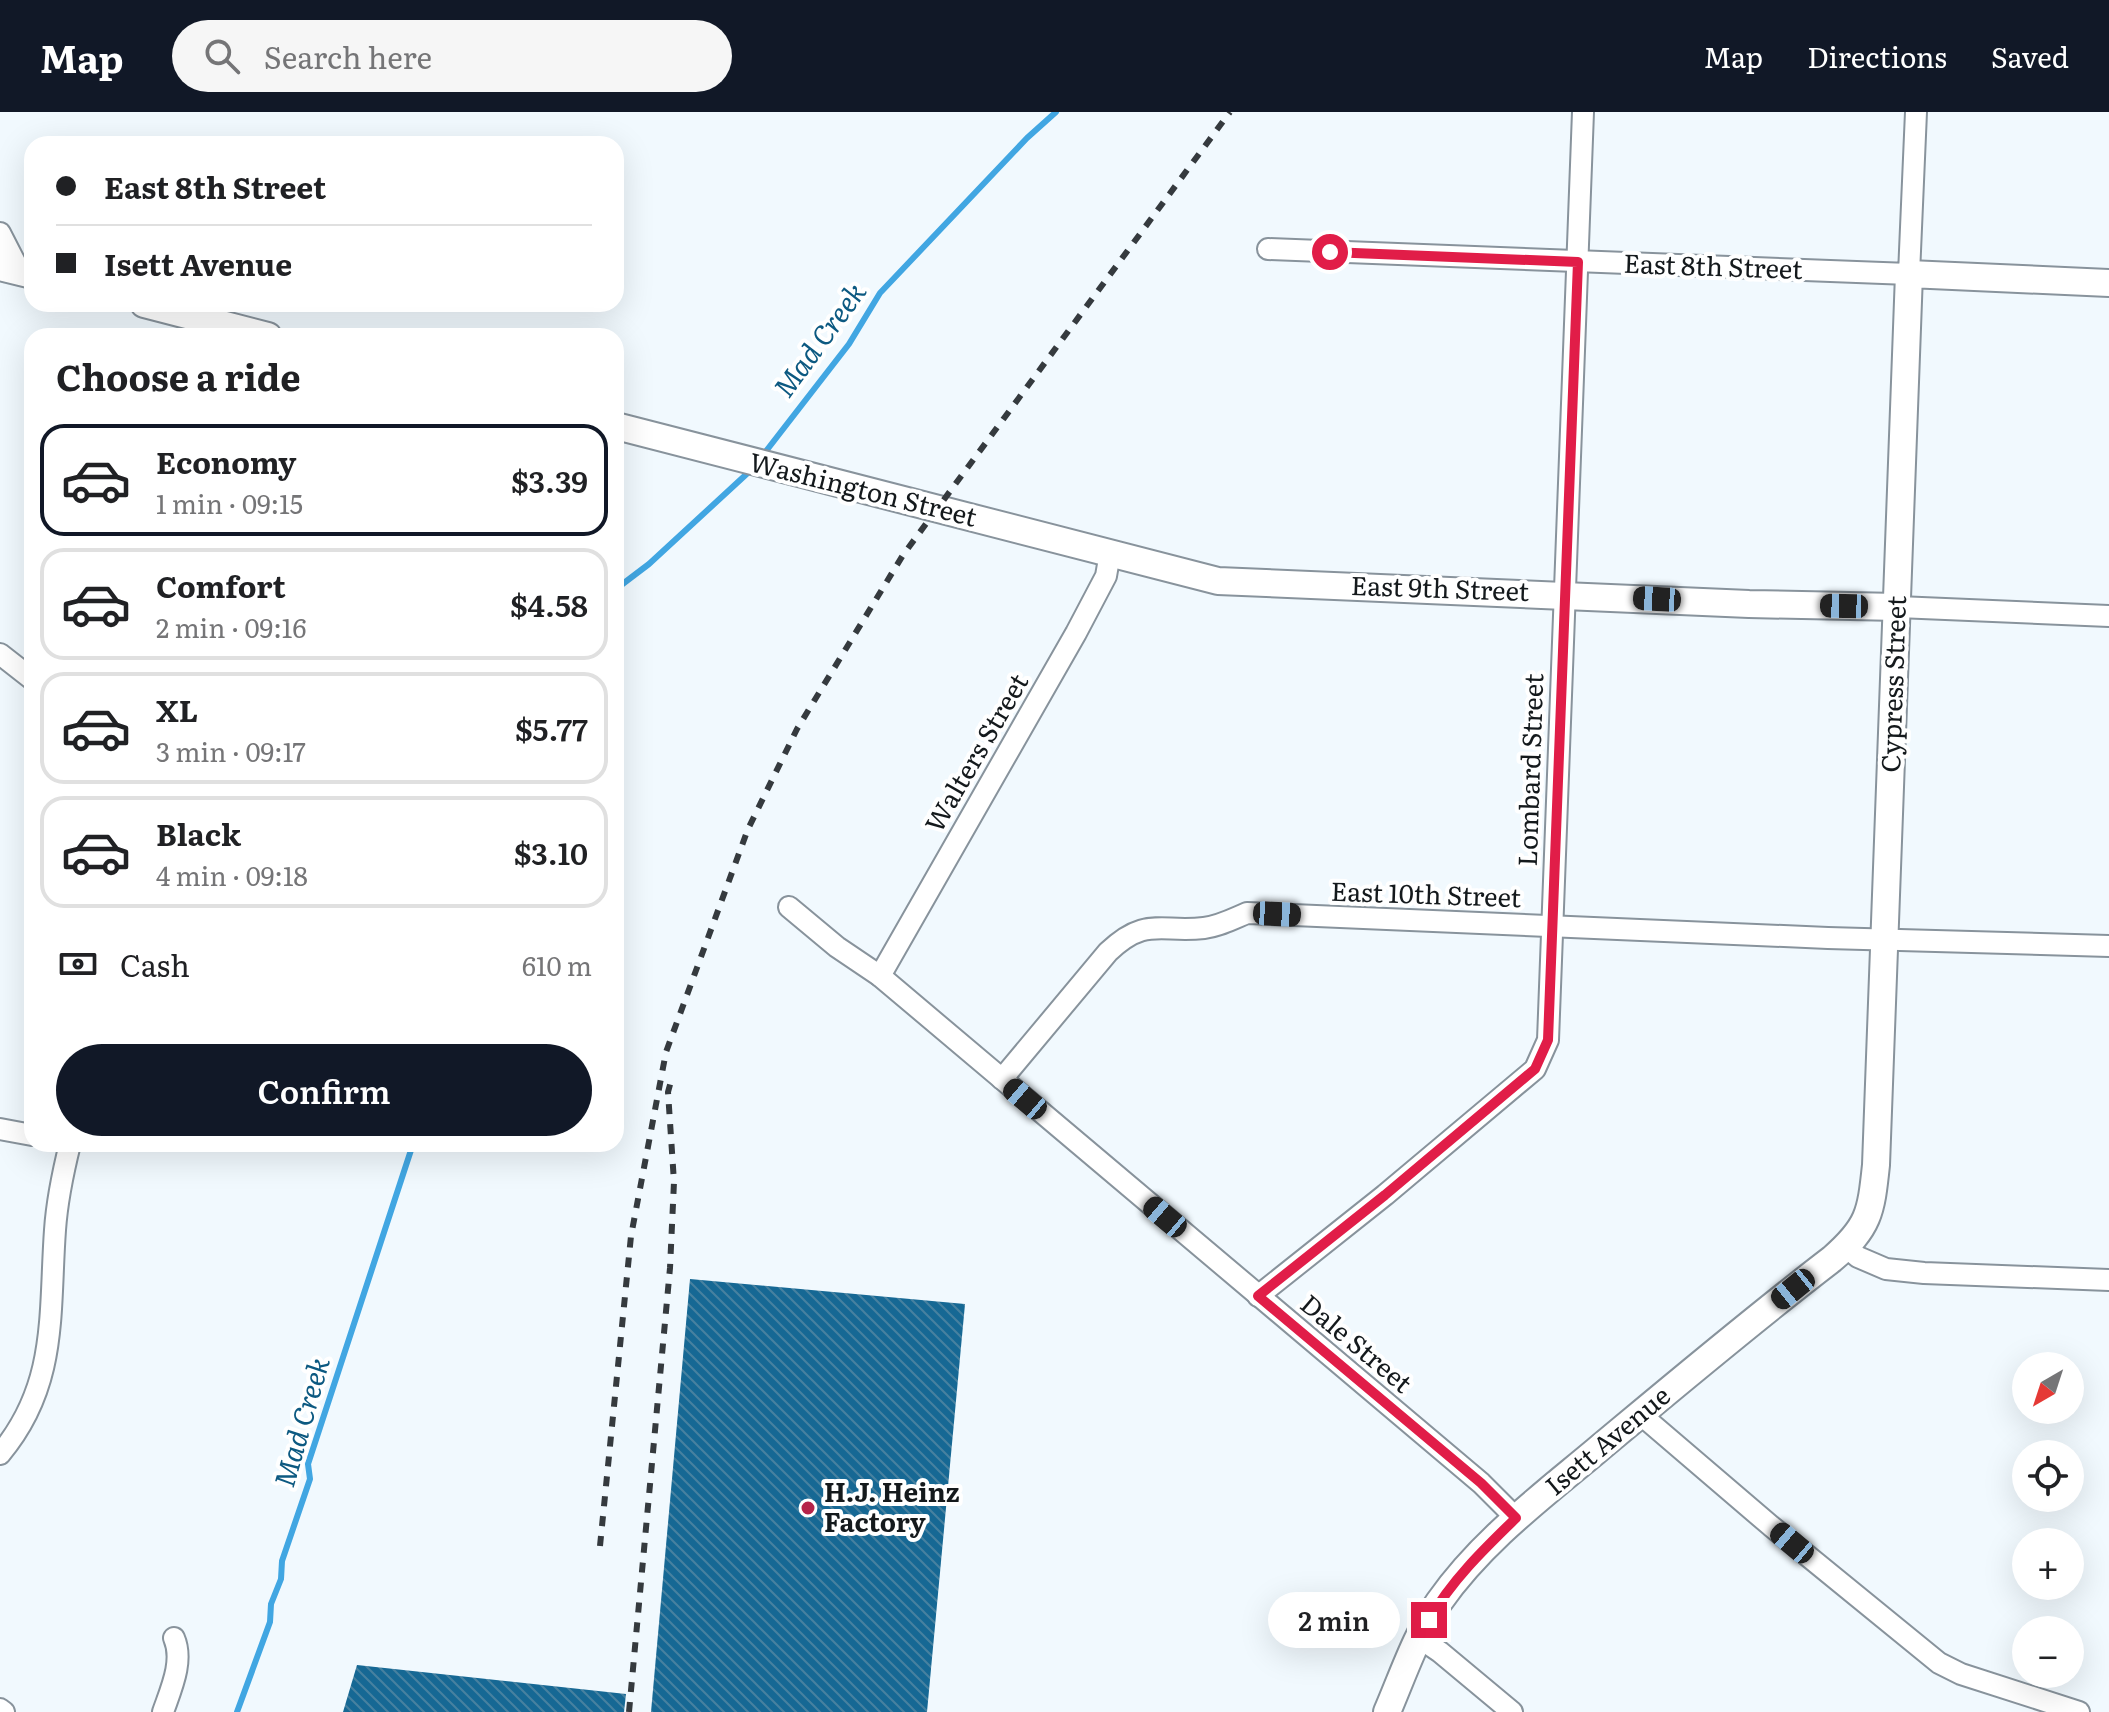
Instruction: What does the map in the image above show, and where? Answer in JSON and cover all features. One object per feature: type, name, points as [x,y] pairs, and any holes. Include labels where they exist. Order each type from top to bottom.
[{"type":"main road","name":"East 8th Street","points":[[1909,274],[2109,283]]},
{"type":"main road","name":"Cypress Street","points":[[1846,1247],[1866,1222],[1872,1204],[1876,1165],[1909,274]]},
{"type":"main road","points":[[175,312],[237,328]]},
{"type":"main road","name":"Washington Street","points":[[624,428],[1110,553]]},
{"type":"main road","name":"East 9th Street","points":[[1110,553],[1218,581],[1749,604],[1898,607]]},
{"type":"main road","name":"Isett Avenue","points":[[1387,1712],[1418,1637],[1448,1591],[1477,1556],[1516,1518],[1640,1414],[1846,1247]]},
{"type":"street","name":"Lombard Street","points":[[1258,1296],[1535,1069],[1548,1040],[1583,112]]},
{"type":"street","name":"Cypress Street","points":[[1909,274],[1916,112]]},
{"type":"street","points":[[0,233],[17,271]]},
{"type":"street","name":"East 8th Street","points":[[1268,249],[1909,274]]},
{"type":"street","name":"Walters Street","points":[[880,976],[1076,633],[1106,576],[1110,553]]},
{"type":"street","name":"East 9th Street","points":[[1898,607],[2109,616]]},
{"type":"street","points":[[3,664],[24,675]]},
{"type":"street","name":"Dale Street","points":[[789,907],[847,955],[880,976],[1481,1483],[1516,1518]]},
{"type":"street","name":"East 10th Street","points":[[1002,1079],[1122,938],[1153,927],[1206,928],[1224,924],[1247,913],[2109,946]]},
{"type":"street","points":[[0,1129],[24,1134]]},
{"type":"street","points":[[0,1454],[33,1405],[40,1384],[47,1350],[60,1189],[68,1152]]},
{"type":"street","points":[[1846,1247],[1858,1257],[1886,1269],[2109,1280]]},
{"type":"street","points":[[1640,1414],[1939,1663],[1961,1674],[2079,1712]]},
{"type":"street","points":[[1418,1637],[1512,1712]]},
{"type":"street","points":[[163,1712],[178,1663],[179,1648],[174,1638]]},
{"type":"building","name":"H.J. Heinz Factory","points":[[690,1279],[965,1304],[927,1712],[651,1712]]},
{"type":"building","points":[[357,1665],[626,1694],[624,1712],[343,1712]]},
{"type":"waterway","name":"Mad Creek","points":[[763,455],[849,344],[880,293],[1027,138],[1056,112]]},
{"type":"waterway","name":"Mad Creek","points":[[624,583],[649,564],[751,470]]},
{"type":"waterway","name":"Mad Creek","points":[[237,1712],[270,1622],[271,1604],[281,1579],[282,1561],[310,1479],[308,1464],[410,1152]]},
{"type":"railway","points":[[600,1546],[631,1236],[666,1052],[748,829],[797,729],[903,555],[1230,112]]},
{"type":"railway","points":[[629,1712],[670,1268],[674,1182],[668,1092],[671,1081]]},
{"type":"place","name":"H.J. Heinz Factory","points":[[808,1508]]},
{"type":"route","points":[[1330,252],[1578,262],[1548,1040],[1535,1069],[1258,1296],[1481,1483],[1516,1518],[1477,1556],[1439,1602],[1429,1620]]}]
